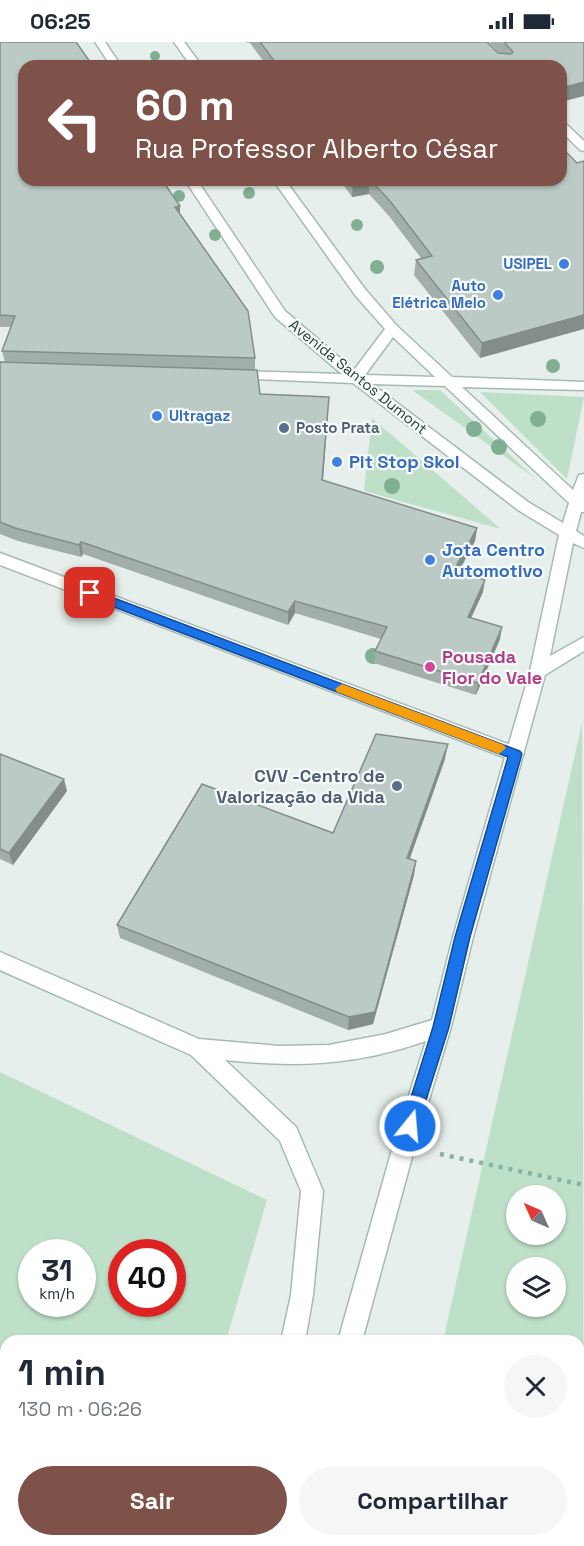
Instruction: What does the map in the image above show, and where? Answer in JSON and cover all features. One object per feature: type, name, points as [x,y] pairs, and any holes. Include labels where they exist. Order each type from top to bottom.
[{"type":"street","points":[[100,42],[112,60]]},
{"type":"street","points":[[179,42],[192,60]]},
{"type":"street","points":[[567,131],[584,148]]},
{"type":"street","name":"Avenida Santos Dumont","points":[[195,186],[280,314],[356,378],[523,506],[584,543]]},
{"type":"street","points":[[283,186],[360,292],[392,329],[580,505]]},
{"type":"street","points":[[356,378],[392,329]]},
{"type":"street","points":[[223,374],[584,386]]},
{"type":"street","points":[[352,1335],[404,1146],[441,1027],[463,937],[538,671],[567,534],[580,505],[584,479]]},
{"type":"street","points":[[0,559],[515,754]]},
{"type":"street","points":[[538,671],[584,643]]},
{"type":"street","points":[[0,961],[198,1048],[291,1056],[354,1051],[395,1043],[441,1027]]},
{"type":"street","points":[[198,1048],[288,1134],[312,1191],[302,1296],[294,1335]]},
{"type":"path","points":[[404,1146],[584,1185]]},
{"type":"green space","points":[[412,390],[440,390],[536,479]]},
{"type":"green space","points":[[480,392],[584,397],[567,479]]},
{"type":"green space","points":[[372,418],[501,529],[364,491]]},
{"type":"green space","points":[[582,723],[583,1335],[444,1335]]},
{"type":"green space","points":[[0,1072],[267,1200],[228,1335],[0,1335]]},
{"type":"building","points":[[0,42],[76,42],[89,60],[18,60],[18,186],[166,186],[180,206],[175,207],[248,311],[255,358],[2,351],[15,316],[0,315]]},
{"type":"building","points":[[260,42],[487,42],[498,53],[511,54],[513,52],[504,42],[584,42],[584,82],[567,86],[567,60],[274,60]]},
{"type":"building","points":[[567,153],[577,163],[584,161],[584,315],[482,343],[416,260],[432,256],[376,186],[567,186]]},
{"type":"building","points":[[0,362],[257,370],[260,394],[329,397],[322,480],[477,528],[454,570],[485,580],[468,617],[502,627],[478,683],[375,651],[387,627],[295,601],[288,612],[81,542],[79,545],[0,522]]},
{"type":"building","points":[[376,734],[448,744],[407,858],[416,861],[375,1012],[349,1017],[117,925],[202,784],[333,833]]},
{"type":"building","points":[[0,754],[64,779],[9,853],[0,849]]},
{"type":"slow traffic","points":[[342,689],[499,748]]},
{"type":"place","name":"USIPEL","points":[[564,264]]},
{"type":"place","name":"Auto Elétrica Melo","points":[[498,295]]},
{"type":"place","name":"Ultragaz","points":[[157,416]]},
{"type":"place","name":"Posto Prata","points":[[284,428]]},
{"type":"place","name":"Pit Stop Skol","points":[[337,462]]},
{"type":"place","name":"Jota Centro Automotivo","points":[[430,560]]},
{"type":"place","name":"Pousada Flor do Vale","points":[[430,667]]},
{"type":"place","name":"CVV -Centro de Valorização da Vida","points":[[397,786]]},
{"type":"route","points":[[90,593],[515,754],[463,937],[441,1027],[410,1126]]}]
